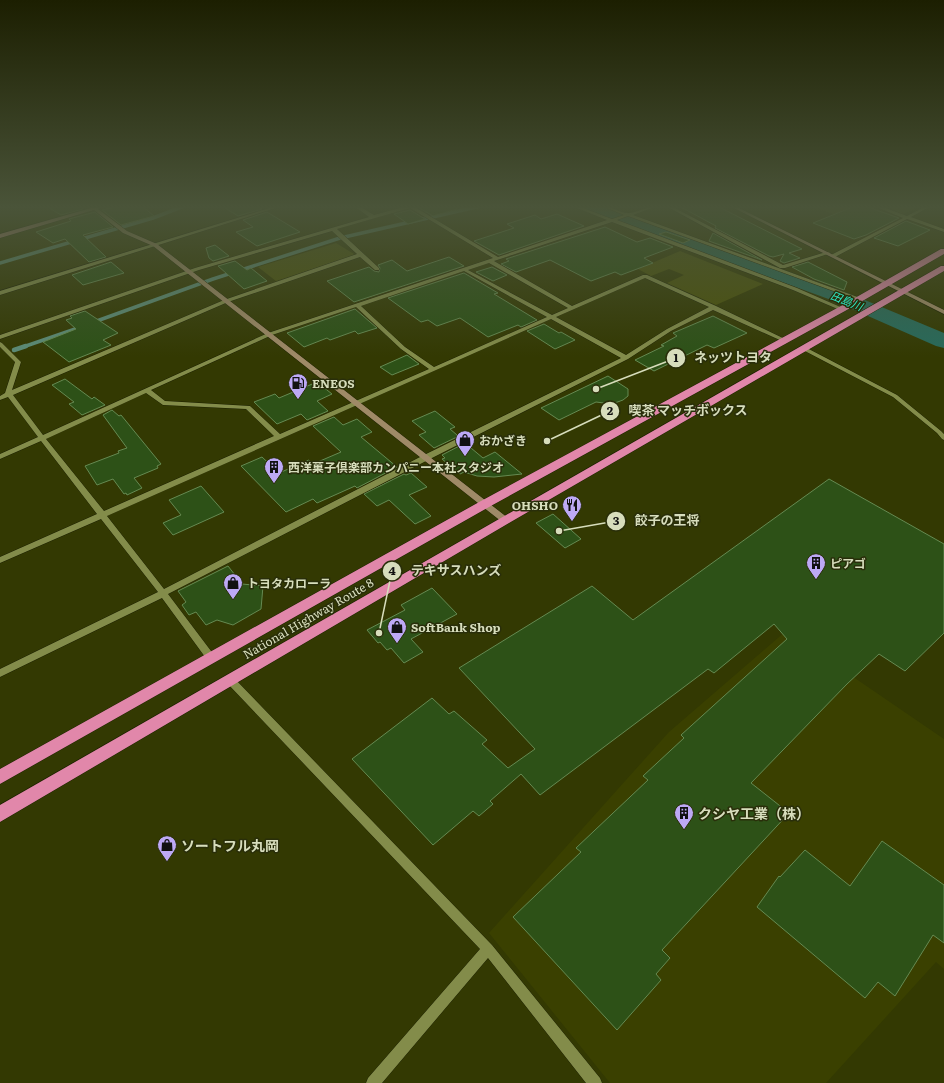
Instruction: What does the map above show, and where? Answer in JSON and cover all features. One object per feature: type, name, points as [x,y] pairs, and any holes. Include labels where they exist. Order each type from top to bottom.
[{"type":"highway","name":"National Highway Route 8","points":[[0,777],[485,504],[858,300],[934,257]]},
{"type":"highway","name":"National Highway Route 8","points":[[0,814],[505,520],[944,268]]},
{"type":"street","points":[[0,294],[118,257]]},
{"type":"street","points":[[170,257],[505,520]]},
{"type":"street","points":[[0,337],[189,272],[241,257]]},
{"type":"street","points":[[0,398],[8,393],[226,301],[356,257]]},
{"type":"street","points":[[362,257],[377,269]]},
{"type":"street","points":[[494,257],[498,259]]},
{"type":"street","points":[[0,457],[148,391],[270,334],[505,257]]},
{"type":"street","points":[[707,257],[843,308]]},
{"type":"street","points":[[746,257],[858,300]]},
{"type":"street","points":[[760,257],[784,270],[823,257]]},
{"type":"street","points":[[835,257],[886,284],[944,312]]},
{"type":"street","points":[[490,261],[572,308]]},
{"type":"street","points":[[464,270],[626,358]]},
{"type":"street","points":[[0,560],[645,276],[784,340]]},
{"type":"street","points":[[358,305],[403,348],[433,369]]},
{"type":"street","points":[[0,673],[164,593],[426,458],[626,358],[669,330],[714,307]]},
{"type":"street","points":[[0,344],[18,362],[8,393]]},
{"type":"street","points":[[803,348],[895,396],[939,432],[944,438]]},
{"type":"street","points":[[148,391],[162,403],[248,407],[279,437]]},
{"type":"street","points":[[8,393],[101,516],[164,593],[211,658]]},
{"type":"street","points":[[230,680],[488,949],[595,1083]]},
{"type":"street","points":[[373,1083],[488,949]]},
{"type":"shaded area","points":[[292,257],[350,257],[276,281],[258,267]]},
{"type":"shaded area","points":[[667,257],[694,257],[763,284],[716,305],[667,283],[684,275],[669,269],[651,276],[638,269]]},
{"type":"shaded area","points":[[786,631],[944,739],[944,969],[936,962],[826,1083],[610,1083],[489,933],[669,732]]},
{"type":"building","points":[[83,257],[106,257],[89,262]]},
{"type":"building","points":[[209,257],[227,257],[213,261]]},
{"type":"building","points":[[449,257],[464,266],[354,302],[327,281],[369,267],[374,271],[379,272],[380,268],[378,265],[392,260],[407,271]]},
{"type":"building","points":[[514,257],[648,257],[644,258],[653,263],[621,275],[615,272],[591,281],[550,260],[516,272],[501,264],[509,261],[506,259]]},
{"type":"building","points":[[783,257],[800,258],[784,263],[780,261]]},
{"type":"building","points":[[235,261],[247,270],[251,268],[267,281],[244,289],[218,266]]},
{"type":"building","points":[[111,262],[124,273],[83,285],[72,275]]},
{"type":"building","points":[[808,262],[847,282],[844,290],[814,279],[792,267]]},
{"type":"building","points":[[492,267],[507,275],[493,281],[476,272]]},
{"type":"building","points":[[464,273],[498,293],[494,294],[537,320],[521,327],[518,325],[488,337],[460,318],[437,326],[428,320],[421,322],[388,298]]},
{"type":"building","points":[[355,309],[377,328],[358,334],[355,331],[330,340],[327,338],[304,347],[287,333]]},
{"type":"building","points":[[85,311],[118,333],[103,340],[111,345],[69,362],[43,342],[76,329],[66,320],[72,318],[70,316]]},
{"type":"building","points":[[713,316],[747,333],[714,348],[707,345],[654,371],[635,360],[664,346],[661,345],[677,336],[673,333]]},
{"type":"building","points":[[544,324],[575,340],[555,349],[527,331]]},
{"type":"building","points":[[407,355],[419,364],[392,375],[380,367]]},
{"type":"building","points":[[608,376],[628,389],[628,396],[623,400],[612,404],[596,402],[559,420],[541,408]]},
{"type":"building","points":[[65,379],[92,399],[94,397],[105,405],[82,415],[69,404],[74,402],[52,385]]},
{"type":"building","points":[[317,382],[332,394],[317,401],[328,411],[307,420],[301,414],[277,424],[254,402],[275,394],[279,398]]},
{"type":"building","points":[[112,410],[119,416],[121,415],[161,464],[157,466],[158,468],[134,478],[142,488],[127,495],[126,493],[124,494],[113,479],[97,485],[85,466],[119,453],[118,451],[127,448],[103,415]]},
{"type":"building","points":[[435,411],[455,427],[450,429],[457,435],[457,437],[434,448],[419,435],[426,432],[412,421]]},
{"type":"building","points":[[334,417],[343,425],[357,419],[372,432],[361,437],[397,467],[357,488],[355,486],[317,503],[313,499],[286,512],[241,466],[262,457],[279,473],[309,460],[313,464],[341,452],[313,426]]},
{"type":"building","points":[[465,443],[483,458],[495,452],[522,474],[494,477],[477,476],[464,472],[460,474],[442,459],[445,458],[442,455]]},
{"type":"building","points":[[411,473],[427,487],[409,495],[431,516],[415,524],[389,500],[377,506],[364,494],[404,474],[406,475]]},
{"type":"building","points":[[829,479],[944,544],[944,633],[905,671],[879,654],[847,684],[751,783],[789,813],[662,950],[670,958],[656,974],[661,980],[617,1030],[513,917],[581,852],[576,848],[648,780],[643,776],[684,738],[681,735],[787,639],[774,624],[714,673],[708,669],[540,795],[521,774],[490,801],[493,804],[479,816],[473,811],[433,845],[352,759],[432,698],[449,714],[454,711],[487,740],[482,744],[508,768],[535,749],[459,668],[592,586],[633,620]]},
{"type":"building","points":[[201,486],[224,512],[173,535],[163,523],[181,515],[169,500]]},
{"type":"building","points":[[553,514],[581,539],[565,548],[536,523]]},
{"type":"building","points":[[228,566],[242,584],[263,586],[261,609],[233,625],[217,620],[206,625],[196,612],[189,615],[182,605],[186,602],[178,591]]},
{"type":"building","points":[[432,588],[457,614],[411,639],[423,652],[404,663],[391,648],[387,650],[380,642],[378,643],[367,630],[405,610],[401,605]]},
{"type":"building","points":[[882,841],[944,885],[944,943],[933,935],[895,996],[878,982],[865,998],[757,907],[779,876],[780,877],[805,850],[850,886]]},
{"type":"waterway","points":[[0,263],[22,257]]},
{"type":"waterway","points":[[94,322],[213,279],[283,257]]},
{"type":"waterway","name":"田島川","points":[[730,257],[841,297],[944,341]]},
{"type":"waterway","points":[[23,347],[81,327]]},
{"type":"waterway","points":[[14,350],[23,347]]},
{"type":"place","name":"ネッツトヨタ","points":[[596,389]]},
{"type":"place","name":"ENEOS","points":[[298,400]]},
{"type":"place","name":"喫茶 マッチボックス","points":[[547,441]]},
{"type":"place","name":"おかざき","points":[[465,457]]},
{"type":"place","name":"西洋菓子倶楽部カンパニー本社スタジオ","points":[[274,484]]},
{"type":"place","name":"OHSHO","points":[[572,522]]},
{"type":"place","name":"餃子の王将","points":[[559,531]]},
{"type":"place","name":"ピアゴ","points":[[816,580]]},
{"type":"place","name":"トヨタカローラ","points":[[233,600]]},
{"type":"place","name":"テキサスハンズ","points":[[379,633]]},
{"type":"place","name":"SoftBank Shop","points":[[397,644]]},
{"type":"place","name":"クシヤ工業（株）","points":[[684,830]]},
{"type":"place","name":"ソートフル丸岡","points":[[167,862]]}]
